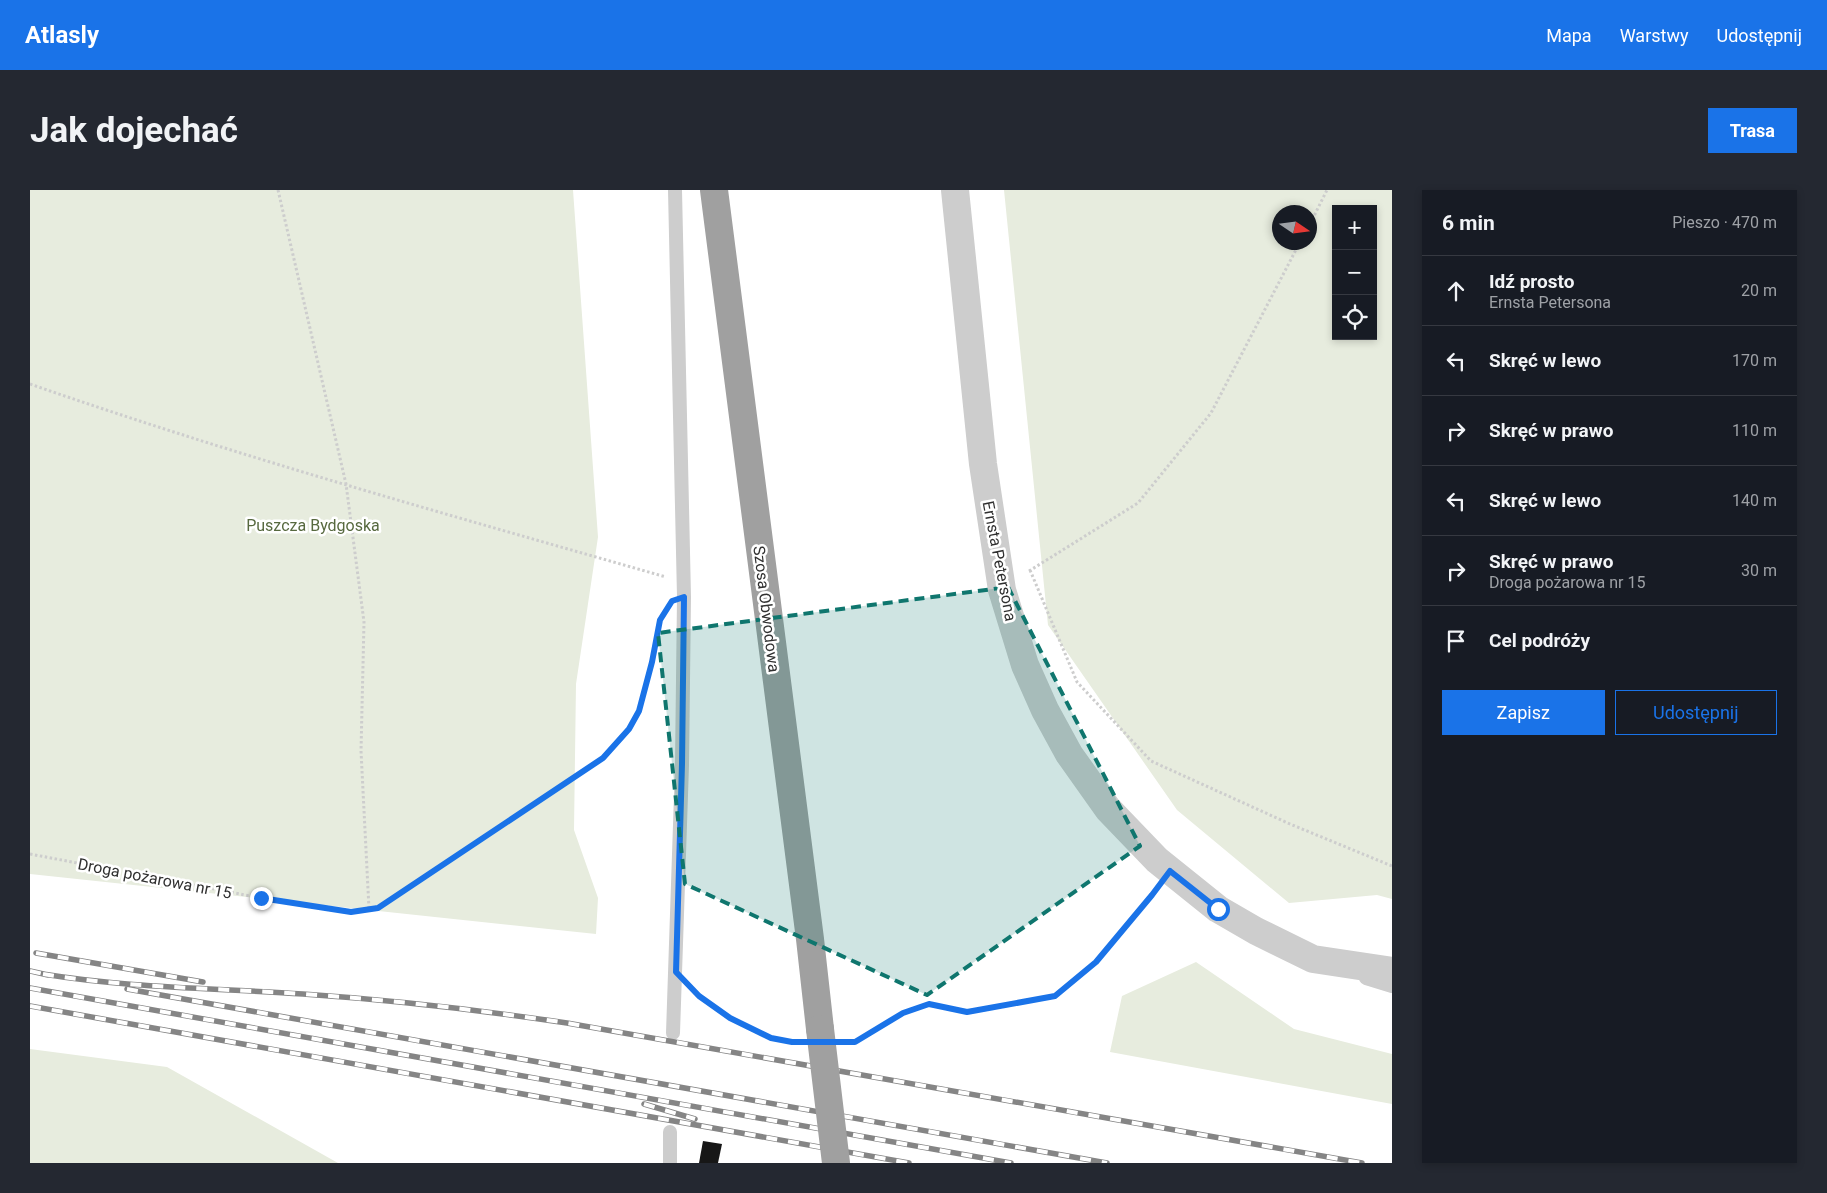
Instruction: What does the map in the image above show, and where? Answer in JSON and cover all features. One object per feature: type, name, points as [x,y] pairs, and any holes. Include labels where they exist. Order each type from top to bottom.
[{"type":"highway","name":"Szosa Obwodowa","points":[[714,190],[810,939],[819,1038],[836,1163]]},
{"type":"street","name":"Ernsta Petersona","points":[[955,190],[984,472],[1002,590],[1025,665],[1044,710],[1069,754],[1108,809],[1157,860],[1218,909],[1256,932],[1313,959]]},
{"type":"street","points":[[1313,959],[1392,971]]},
{"type":"lane","points":[[673,1033],[682,764],[684,597],[675,190]]},
{"type":"lane","name":"Ernsta Petersona","points":[[1313,959],[1357,976],[1392,986]]},
{"type":"lane","points":[[670,1132],[670,1163]]},
{"type":"path","points":[[278,190],[346,484],[364,622],[361,751],[369,909]]},
{"type":"path","points":[[1317,210],[1327,190]]},
{"type":"path","points":[[1002,590],[1030,570],[1138,503],[1211,413],[1296,250]]},
{"type":"path","points":[[30,384],[103,410],[346,484],[683,582]]},
{"type":"path","points":[[1030,570],[1077,682],[1151,761],[1290,824],[1392,866]]},
{"type":"path","name":"Droga pożarowa nr 15","points":[[30,854],[261,898],[351,912],[378,908],[603,758],[629,729],[639,711],[652,662],[660,620],[672,601],[684,597]]},
{"type":"path","points":[[676,972],[699,996],[730,1018],[771,1038],[819,1038],[855,1042],[903,1013],[929,1004],[967,1012],[1055,996],[1096,962],[1170,871]]},
{"type":"highlighted area","points":[[1008,587],[1140,846],[927,995],[685,884],[658,633]]},
{"type":"green space","name":"Puszcza Bydgoska","points":[[30,190],[573,190],[598,537],[576,684],[574,830],[598,898],[596,934],[30,874]]},
{"type":"green space","points":[[1004,190],[1392,190],[1392,899],[1377,895],[1289,903],[1177,810],[1048,625]]},
{"type":"green space","points":[[1196,962],[1294,1029],[1392,1054],[1392,1104],[1110,1052],[1122,996]]},
{"type":"green space","points":[[30,1049],[167,1067],[338,1163],[30,1163]]},
{"type":"building","points":[[703,1141],[722,1144],[718,1163],[699,1163]]},
{"type":"railway","points":[[36,953],[203,982]]},
{"type":"railway","points":[[30,971],[48,975]]},
{"type":"railway","points":[[43,974],[140,985],[370,999],[534,1018],[1362,1163]]},
{"type":"railway","points":[[30,988],[1011,1163]]},
{"type":"railway","points":[[127,989],[1107,1163]]},
{"type":"railway","points":[[30,1006],[909,1163]]},
{"type":"railway","points":[[644,1104],[695,1119]]},
{"type":"route","points":[[261,898],[351,912],[378,908],[603,758],[629,729],[639,711],[652,662],[660,620],[672,601],[684,597],[682,764],[676,972],[699,996],[730,1018],[771,1038],[792,1042],[855,1042],[903,1013],[929,1004],[967,1012],[1055,996],[1096,962],[1170,871],[1218,909]]}]
